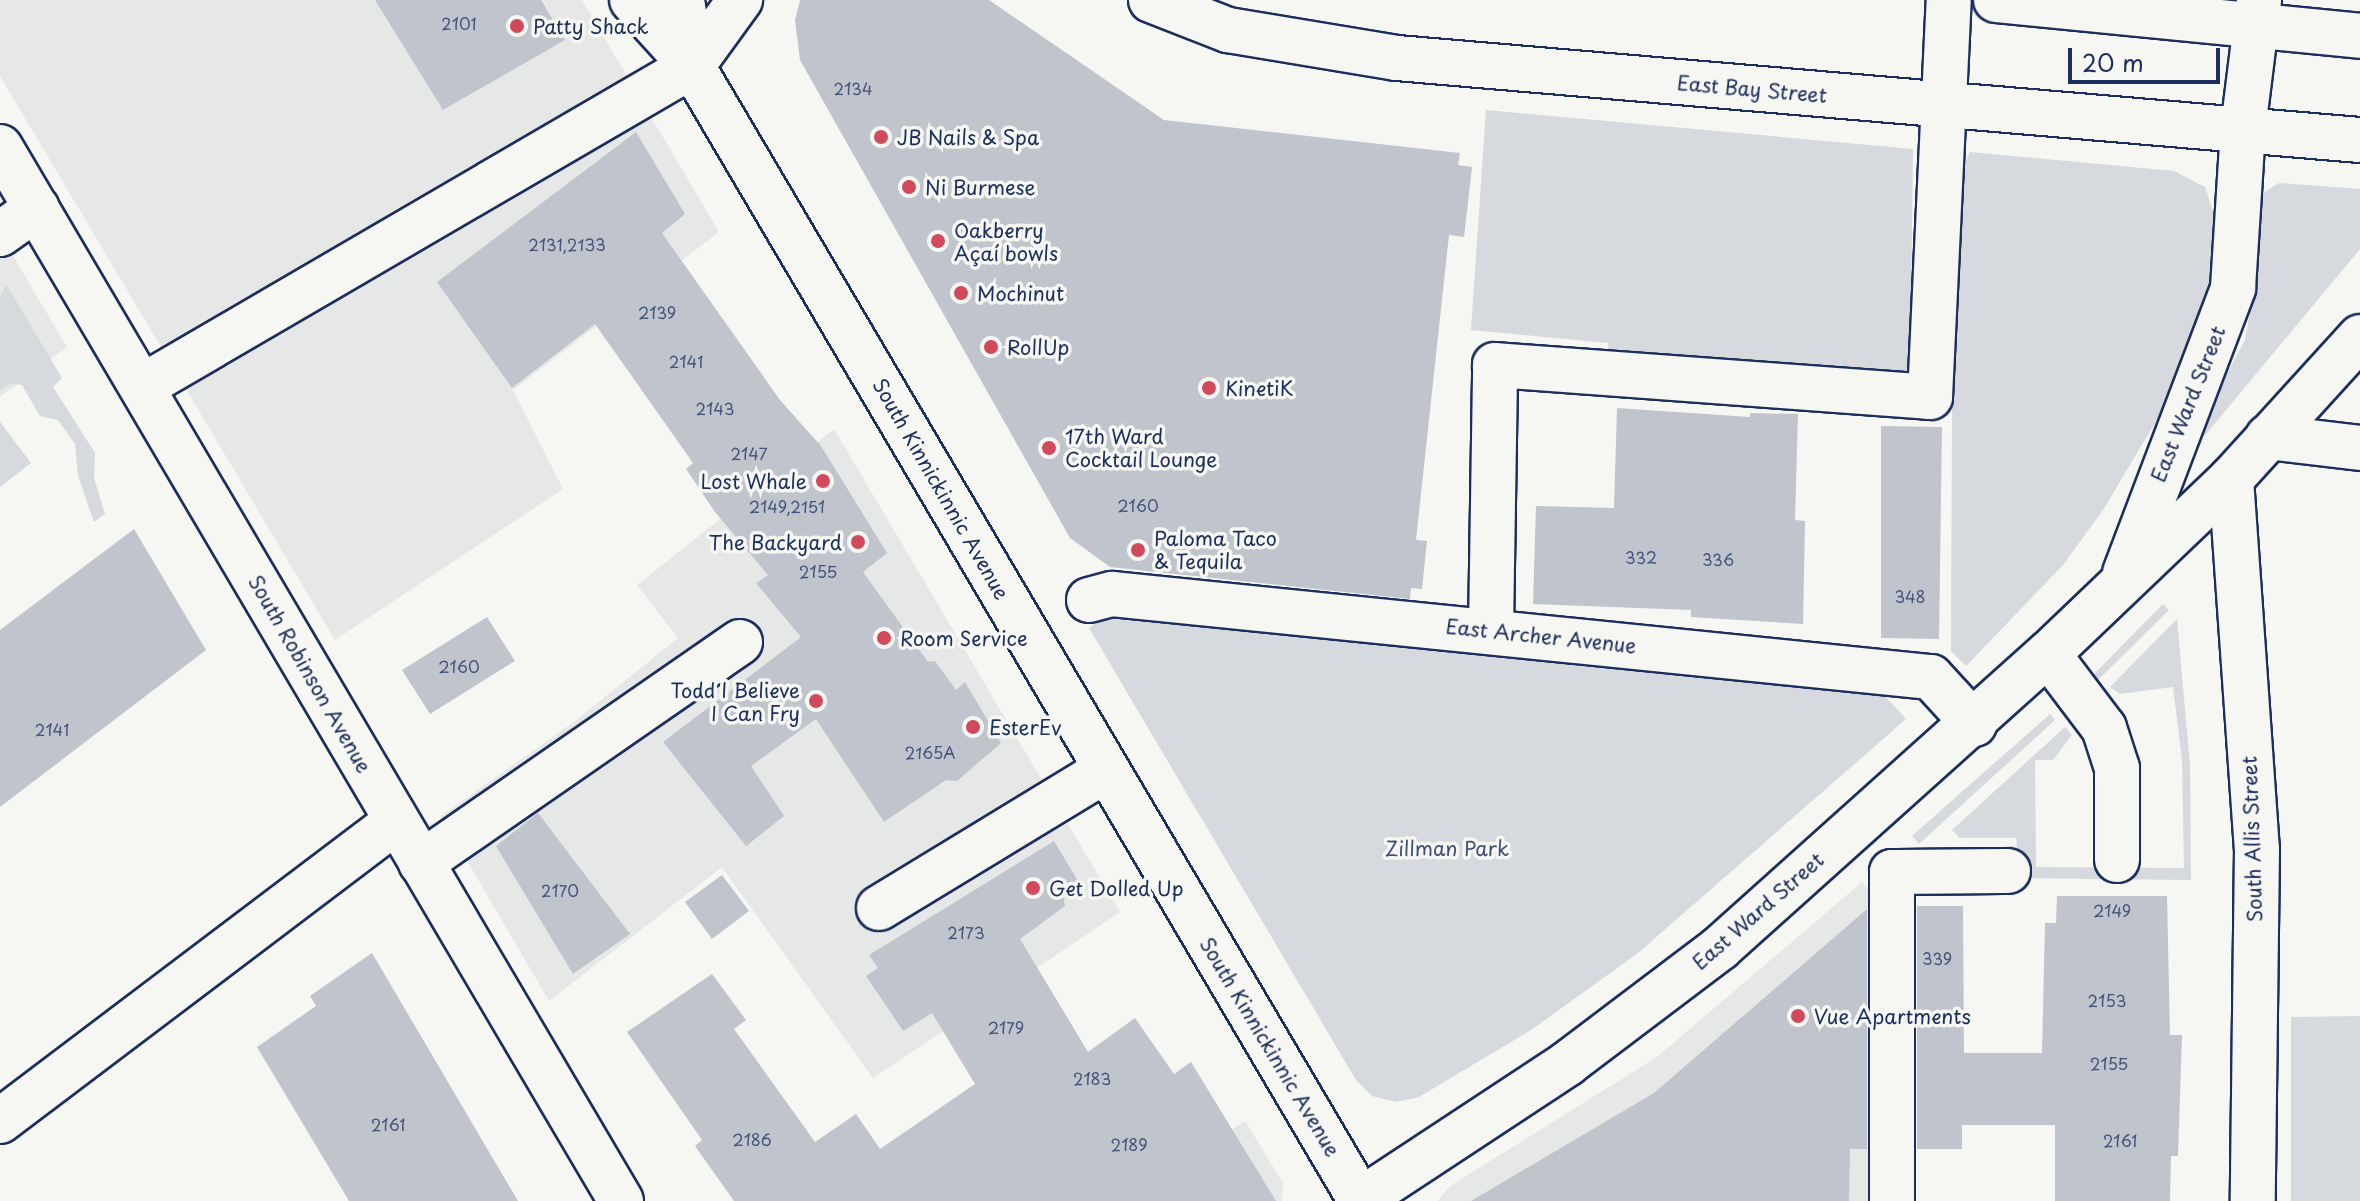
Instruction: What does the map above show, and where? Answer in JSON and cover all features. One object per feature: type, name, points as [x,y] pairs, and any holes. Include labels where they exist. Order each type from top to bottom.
[{"type":"street","name":"South Kinnickinnic Avenue","points":[[632,0],[692,66],[1360,1201]]},
{"type":"street","name":"South Kinnickinnic Avenue","points":[[682,0],[692,66]]},
{"type":"street","points":[[143,386],[692,66],[740,0]]},
{"type":"street","name":"East Bay Street","points":[[1151,0],[1214,15],[1332,51],[1475,67],[2360,140]]},
{"type":"street","points":[[1491,630],[1495,365],[1930,397],[1949,0]]},
{"type":"street","points":[[1996,0],[2259,12],[2360,36]]},
{"type":"street","points":[[2243,129],[2259,12]]},
{"type":"street","name":"East Ward Street","points":[[2123,579],[2158,475],[2196,394],[2233,288],[2243,129]]},
{"type":"street","name":"South Robinson Avenue","points":[[0,147],[621,1201]]},
{"type":"street","points":[[0,234],[37,208]]},
{"type":"street","name":"East Ward Street","points":[[1360,1201],[1568,1063],[1720,948],[1855,825],[1974,724],[2048,654],[2231,479],[2360,337]]},
{"type":"street","points":[[2268,437],[2360,448]]},
{"type":"street","name":"South Allis Street","points":[[2231,479],[2257,849],[2253,1201]]},
{"type":"street","name":"East Archer Avenue","points":[[1089,600],[1112,594],[1931,677],[1974,724]]},
{"type":"street","points":[[421,863],[740,642]]},
{"type":"street","points":[[2048,654],[2104,728],[2117,768],[2117,860]]},
{"type":"street","points":[[879,908],[1106,770]]},
{"type":"street","points":[[0,1121],[396,822]]},
{"type":"street","points":[[1855,825],[1892,872],[1892,1201]]},
{"type":"street","points":[[1892,872],[2008,871]]},
{"type":"shaded area","points":[[0,0],[582,0],[719,232],[513,390],[563,489],[335,640],[0,76]]},
{"type":"shaded area","points":[[0,234],[67,347],[0,397]]},
{"type":"shaded area","points":[[834,429],[1120,912],[873,1078],[722,867],[549,1001],[441,816],[575,721],[678,638],[637,585]]},
{"type":"shaded area","name":"Vue Apartments","points":[[1862,882],[1877,897],[1876,1201],[1438,1201],[1450,1186],[1657,1057]]},
{"type":"shaded area","points":[[1245,1121],[1283,1183],[1282,1201],[1126,1201]]},
{"type":"green space","points":[[1486,110],[1913,149],[1910,377],[1608,354],[1608,343],[1471,330]]},
{"type":"green space","points":[[1970,152],[2174,171],[2205,187],[2214,214],[2211,276],[2195,336],[2165,406],[2103,510],[2063,565],[1966,666],[1951,651],[1952,411],[1960,172]]},
{"type":"green space","points":[[2279,183],[2360,189],[2360,249],[2192,451],[2187,448],[2245,340],[2254,290],[2260,195]]},
{"type":"green space","points":[[6,284],[62,378],[53,387],[95,453],[94,478],[105,514],[94,522],[78,476],[75,444],[58,420],[40,416],[22,385],[9,384],[0,390],[0,298]]},
{"type":"green space","points":[[0,422],[31,463],[0,487]]},
{"type":"green space","points":[[2163,604],[2169,610],[2098,680],[2093,675]]},
{"type":"green space","name":"Zillman Park","points":[[1104,618],[1882,693],[1906,719],[1638,953],[1531,1030],[1419,1097],[1396,1102],[1372,1096],[1356,1080],[1089,628]]},
{"type":"green space","points":[[2177,619],[2190,765],[2191,880],[2021,878],[2016,838],[1960,838],[1952,830],[2065,727],[2072,735],[2053,760],[2035,760],[2036,867],[2184,868],[2182,760],[2173,687],[2120,694],[2110,687]]},
{"type":"green space","points":[[2050,714],[2055,720],[1919,844],[1912,836]]},
{"type":"green space","points":[[2360,1016],[2360,1201],[2291,1201],[2291,1017]]},
{"type":"building","points":[[375,0],[541,0],[565,40],[443,110]]},
{"type":"building","name":"KinetiK","points":[[800,0],[989,0],[1164,120],[1460,153],[1458,165],[1472,167],[1464,237],[1449,235],[1416,540],[1427,541],[1422,589],[1411,588],[1410,599],[1110,567],[1070,538],[800,60],[795,20]]},
{"type":"building","points":[[636,132],[685,214],[662,233],[780,400],[821,446],[887,553],[863,572],[928,662],[935,661],[956,690],[965,682],[1001,743],[957,781],[946,780],[884,822],[816,719],[751,766],[784,816],[746,846],[663,742],[801,637],[756,583],[768,575],[715,512],[686,469],[693,463],[595,324],[512,388],[437,282]]},
{"type":"building","points":[[1617,408],[1750,417],[1750,413],[1798,414],[1795,520],[1805,521],[1803,624],[1691,617],[1691,610],[1533,604],[1536,506],[1614,508]]},
{"type":"building","points":[[1881,426],[1942,427],[1939,639],[1881,638]]},
{"type":"building","points":[[134,529],[206,650],[0,807],[0,630]]},
{"type":"building","points":[[487,617],[515,661],[430,714],[402,670]]},
{"type":"building","points":[[538,813],[630,934],[573,974],[496,846]]},
{"type":"building","points":[[1054,841],[1081,886],[1062,890],[1065,906],[1020,939],[1088,1052],[1135,1018],[1174,1074],[1191,1062],[1276,1201],[734,1201],[695,1146],[702,1140],[627,1032],[712,974],[746,1020],[734,1029],[815,1142],[856,1114],[880,1149],[975,1084],[932,1013],[903,1031],[866,976],[878,968],[869,955]]},
{"type":"building","points":[[722,875],[749,911],[712,939],[685,902]]},
{"type":"building","points":[[2057,896],[2167,896],[2170,1035],[2182,1035],[2178,1156],[2171,1156],[2170,1201],[2055,1201],[2055,1125],[1962,1125],[1962,1149],[1917,1149],[1917,906],[1963,906],[1964,1053],[2042,1053],[2045,923],[2056,923]]},
{"type":"building","name":"Vue Apartments","points":[[1867,909],[1867,1149],[1850,1149],[1849,1201],[1471,1201],[1654,1093]]},
{"type":"building","points":[[372,953],[518,1201],[349,1201],[257,1047],[316,1006],[310,996]]},
{"type":"place","name":"Patty Shack","points":[[517,26]]},
{"type":"place","name":"JB Nails & Spa","points":[[881,137]]},
{"type":"place","name":"Ni Burmese","points":[[909,187]]},
{"type":"place","name":"Oakberry Açaí bowls","points":[[938,241]]},
{"type":"place","name":"Mochinut","points":[[961,293]]},
{"type":"place","name":"RollUp","points":[[991,347]]},
{"type":"place","name":"KinetiK","points":[[1209,388]]},
{"type":"place","name":"17th Ward Cocktail Lounge","points":[[1049,448]]},
{"type":"place","name":"Lost Whale","points":[[823,481]]},
{"type":"place","name":"The Backyard","points":[[858,542]]},
{"type":"place","name":"Paloma Taco & Tequila","points":[[1138,550]]},
{"type":"place","name":"Room Service","points":[[884,638]]},
{"type":"place","name":"Todd I Believe I Can Fry","points":[[816,701]]},
{"type":"place","name":"EsterEv","points":[[973,727]]},
{"type":"place","name":"Get Dolled Up","points":[[1033,888]]},
{"type":"place","name":"Vue Apartments","points":[[1798,1016]]}]
